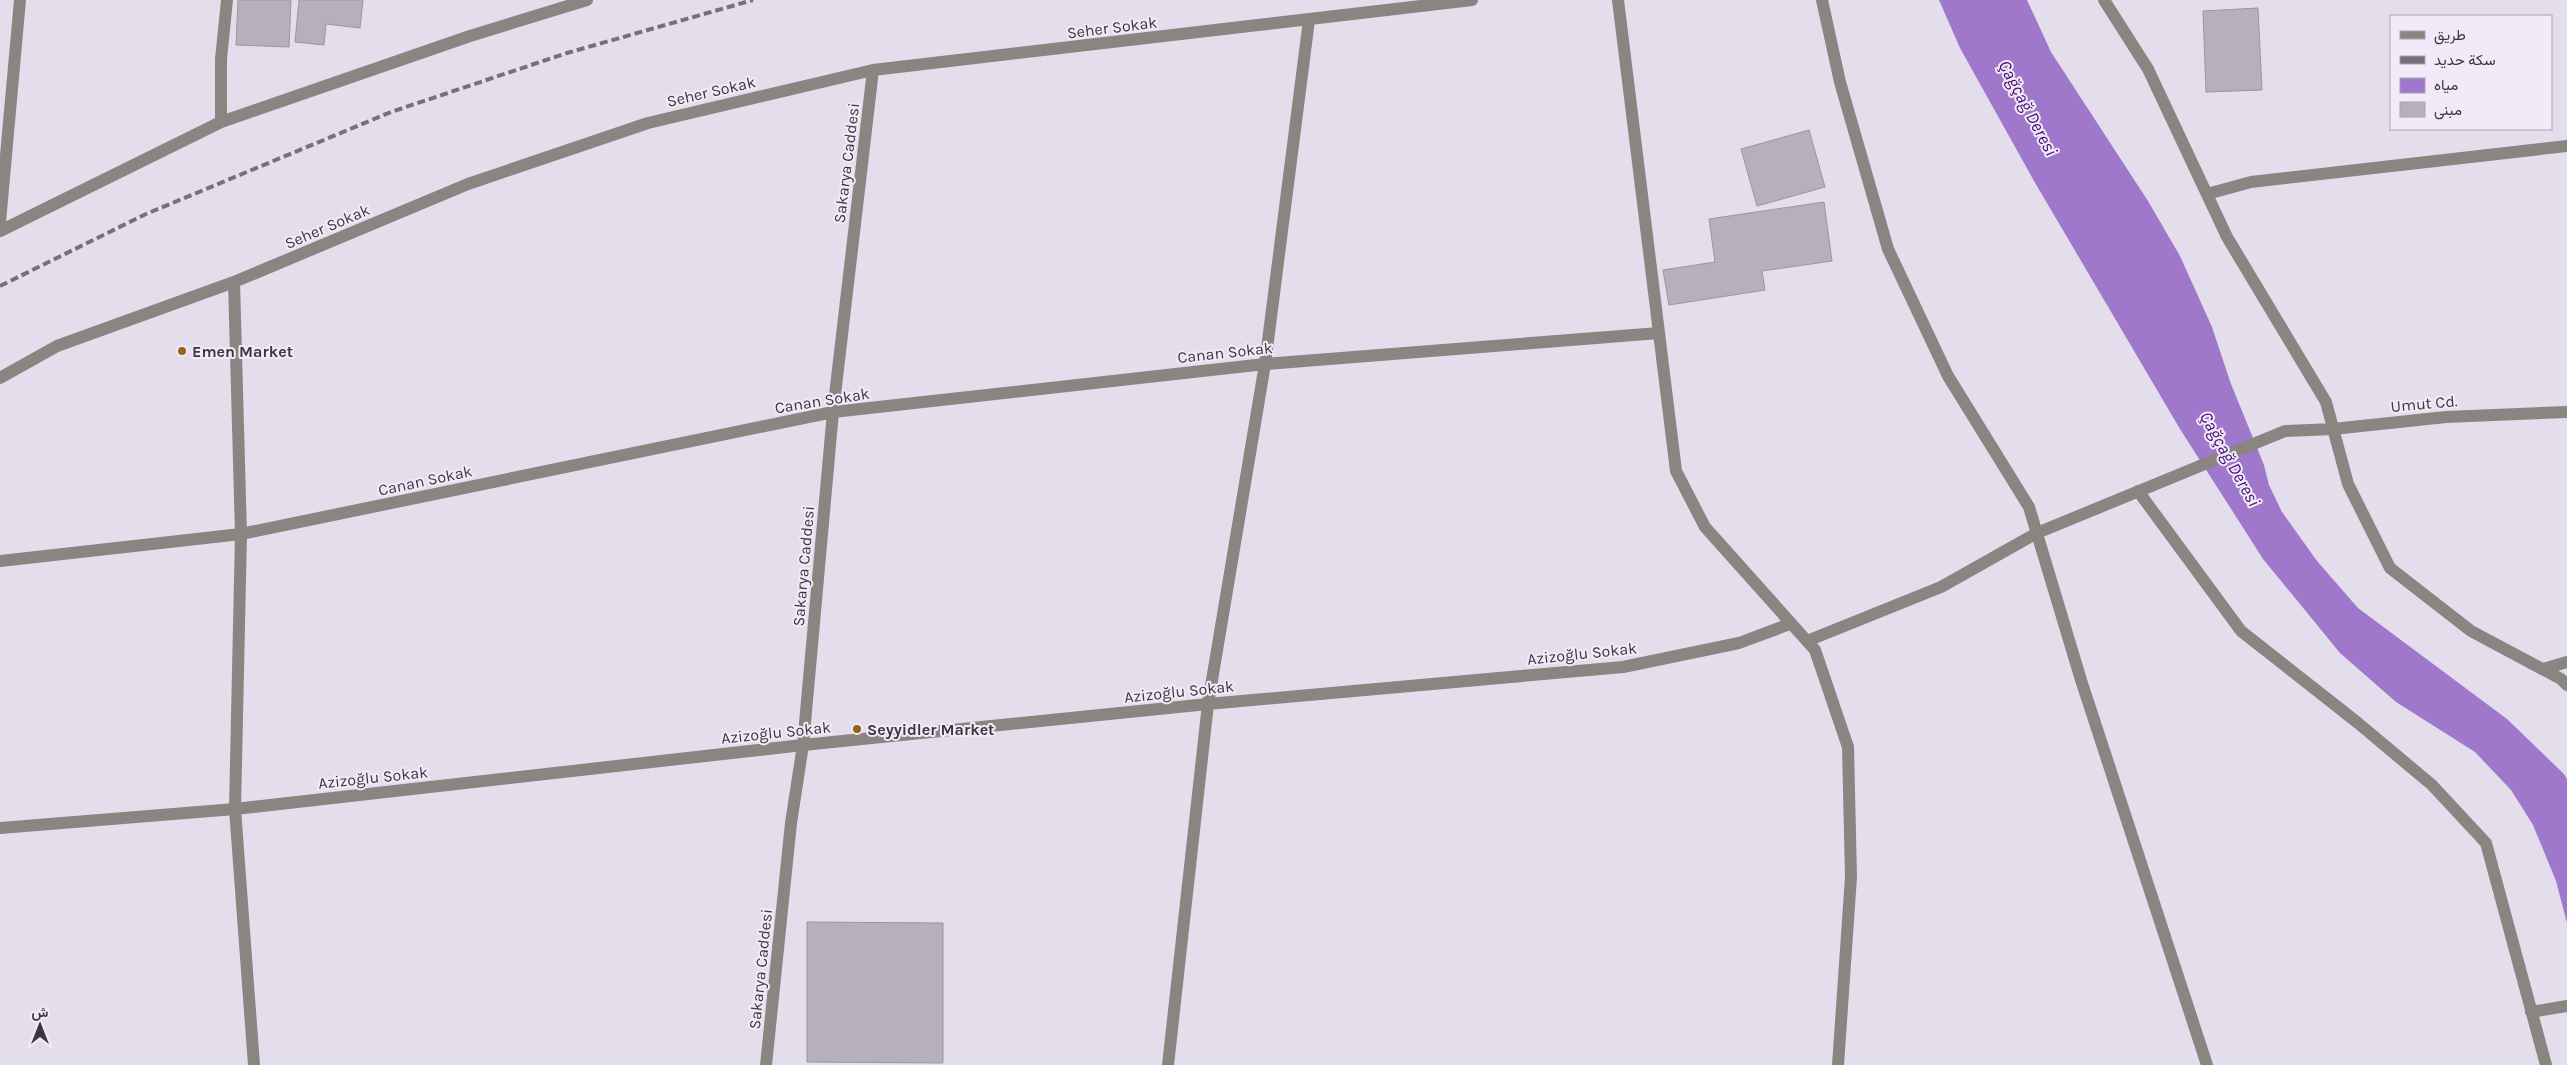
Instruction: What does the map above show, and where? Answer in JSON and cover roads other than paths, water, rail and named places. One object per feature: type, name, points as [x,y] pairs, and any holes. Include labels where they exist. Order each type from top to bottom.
[{"type":"street","points":[[0,222],[20,0]]},
{"type":"street","points":[[221,122],[221,58],[227,0]]},
{"type":"street","points":[[0,231],[221,122],[554,5],[587,0]]},
{"type":"street","name":"Seher Sokak","points":[[0,378],[57,346],[234,282],[468,184],[648,123],[873,70],[1472,0]]},
{"type":"street","points":[[1618,0],[1676,471],[1705,527],[1815,650],[1848,747],[1851,877],[1838,1065]]},
{"type":"street","points":[[1822,0],[1840,82],[1888,249],[1948,376],[2029,507],[2081,680],[2207,1065]]},
{"type":"street","points":[[2104,0],[2148,69],[2227,237],[2326,402],[2348,484],[2390,568],[2472,631],[2561,678],[2567,684]]},
{"type":"street","points":[[1168,1065],[1208,704],[1265,364],[1310,20]]},
{"type":"street","name":"Sakarya Caddesi","points":[[766,1065],[792,823],[803,745],[833,412],[873,70]]},
{"type":"street","points":[[2207,194],[2250,182],[2567,146]]},
{"type":"street","points":[[234,282],[241,534],[235,809],[254,1065]]},
{"type":"street","name":"Canan Sokak","points":[[0,561],[241,534],[833,412],[1265,364],[1659,333]]},
{"type":"street","name":"Umut Cd.","points":[[1807,641],[1941,587],[2037,533],[2285,431],[2333,429],[2446,417],[2567,412]]},
{"type":"street","points":[[2138,491],[2241,631],[2358,723],[2432,785],[2486,843],[2546,1065]]},
{"type":"street","name":"Azizoğlu Sokak","points":[[0,828],[235,809],[803,745],[1208,704],[1623,667],[1739,643],[1790,624]]},
{"type":"street","points":[[2543,669],[2567,662]]},
{"type":"street","points":[[2532,1012],[2566,1006]]},
{"type":"water","name":"Çağçağ Deresi","points":[[1939,0],[2027,0],[2051,52],[2148,201],[2180,256],[2212,327],[2231,384],[2264,465],[2269,485],[2282,512],[2317,561],[2358,608],[2507,719],[2564,774],[2567,779],[2567,923],[2556,881],[2533,825],[2511,790],[2475,752],[2396,702],[2340,653],[2263,559],[2180,429],[2034,181],[1960,48]]},
{"type":"railway","points":[[0,286],[146,214],[391,112],[567,53],[753,0]]},
{"type":"place","name":"Emen Market","points":[[182,351]]},
{"type":"place","name":"Seyyidler Market","points":[[857,729]]}]
